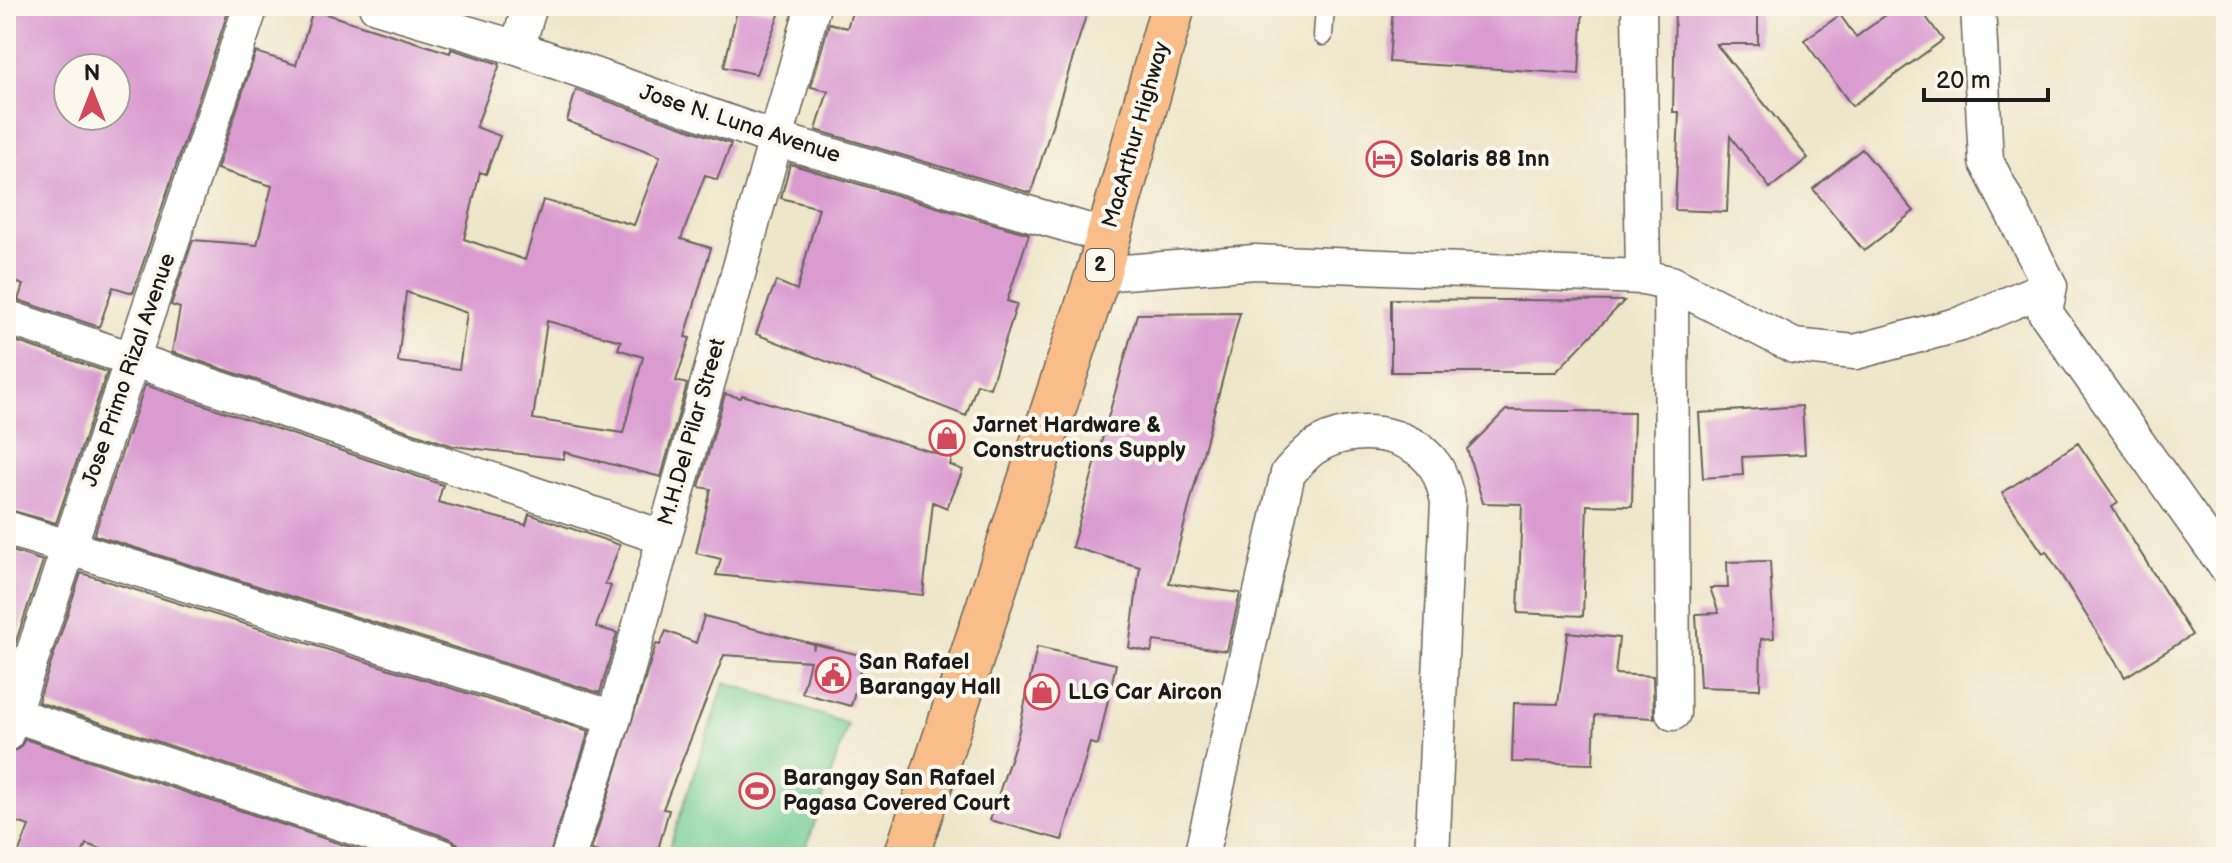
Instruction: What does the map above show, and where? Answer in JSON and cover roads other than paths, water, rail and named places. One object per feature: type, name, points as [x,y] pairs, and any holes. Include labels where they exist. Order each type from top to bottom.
[{"type":"highway","name":"MacArthur Highway","points":[[906,857],[1102,255],[1173,6]]},
{"type":"street","name":"Jose Primo Rizal Avenue","points":[[8,720],[251,6]]},
{"type":"street","name":"Jose N. Luna Avenue","points":[[376,6],[517,48],[1102,255]]},
{"type":"street","points":[[517,48],[530,6]]},
{"type":"street","name":"M.H.Del Pilar Street","points":[[568,857],[614,718],[662,537],[813,6]]},
{"type":"street","points":[[1639,6],[1657,280],[1673,713]]},
{"type":"street","points":[[1978,6],[1986,161],[2050,286],[2045,312],[2226,567]]},
{"type":"street","points":[[1102,255],[1657,280],[1794,346],[1855,352],[1961,324],[2050,286]]},
{"type":"street","points":[[6,317],[662,537]]},
{"type":"street","points":[[1201,857],[1288,473],[1315,447],[1340,436],[1381,432],[1425,454],[1438,469],[1448,501],[1432,857]]},
{"type":"street","points":[[6,528],[614,718]]},
{"type":"street","points":[[8,720],[443,857]]},
{"type":"lane","points":[[1323,36],[1325,6]]},
{"type":"place","name":"Solaris 88 Inn","points":[[1384,159]]},
{"type":"place","name":"Jarnet Hardware & Constructions Supply","points":[[947,438]]},
{"type":"place","name":"San Rafael Barangay Hall","points":[[833,675]]},
{"type":"place","name":"LLG Car Aircon","points":[[1042,692]]},
{"type":"place","name":"Barangay San Rafael Pagasa Covered Court","points":[[757,791]]}]
